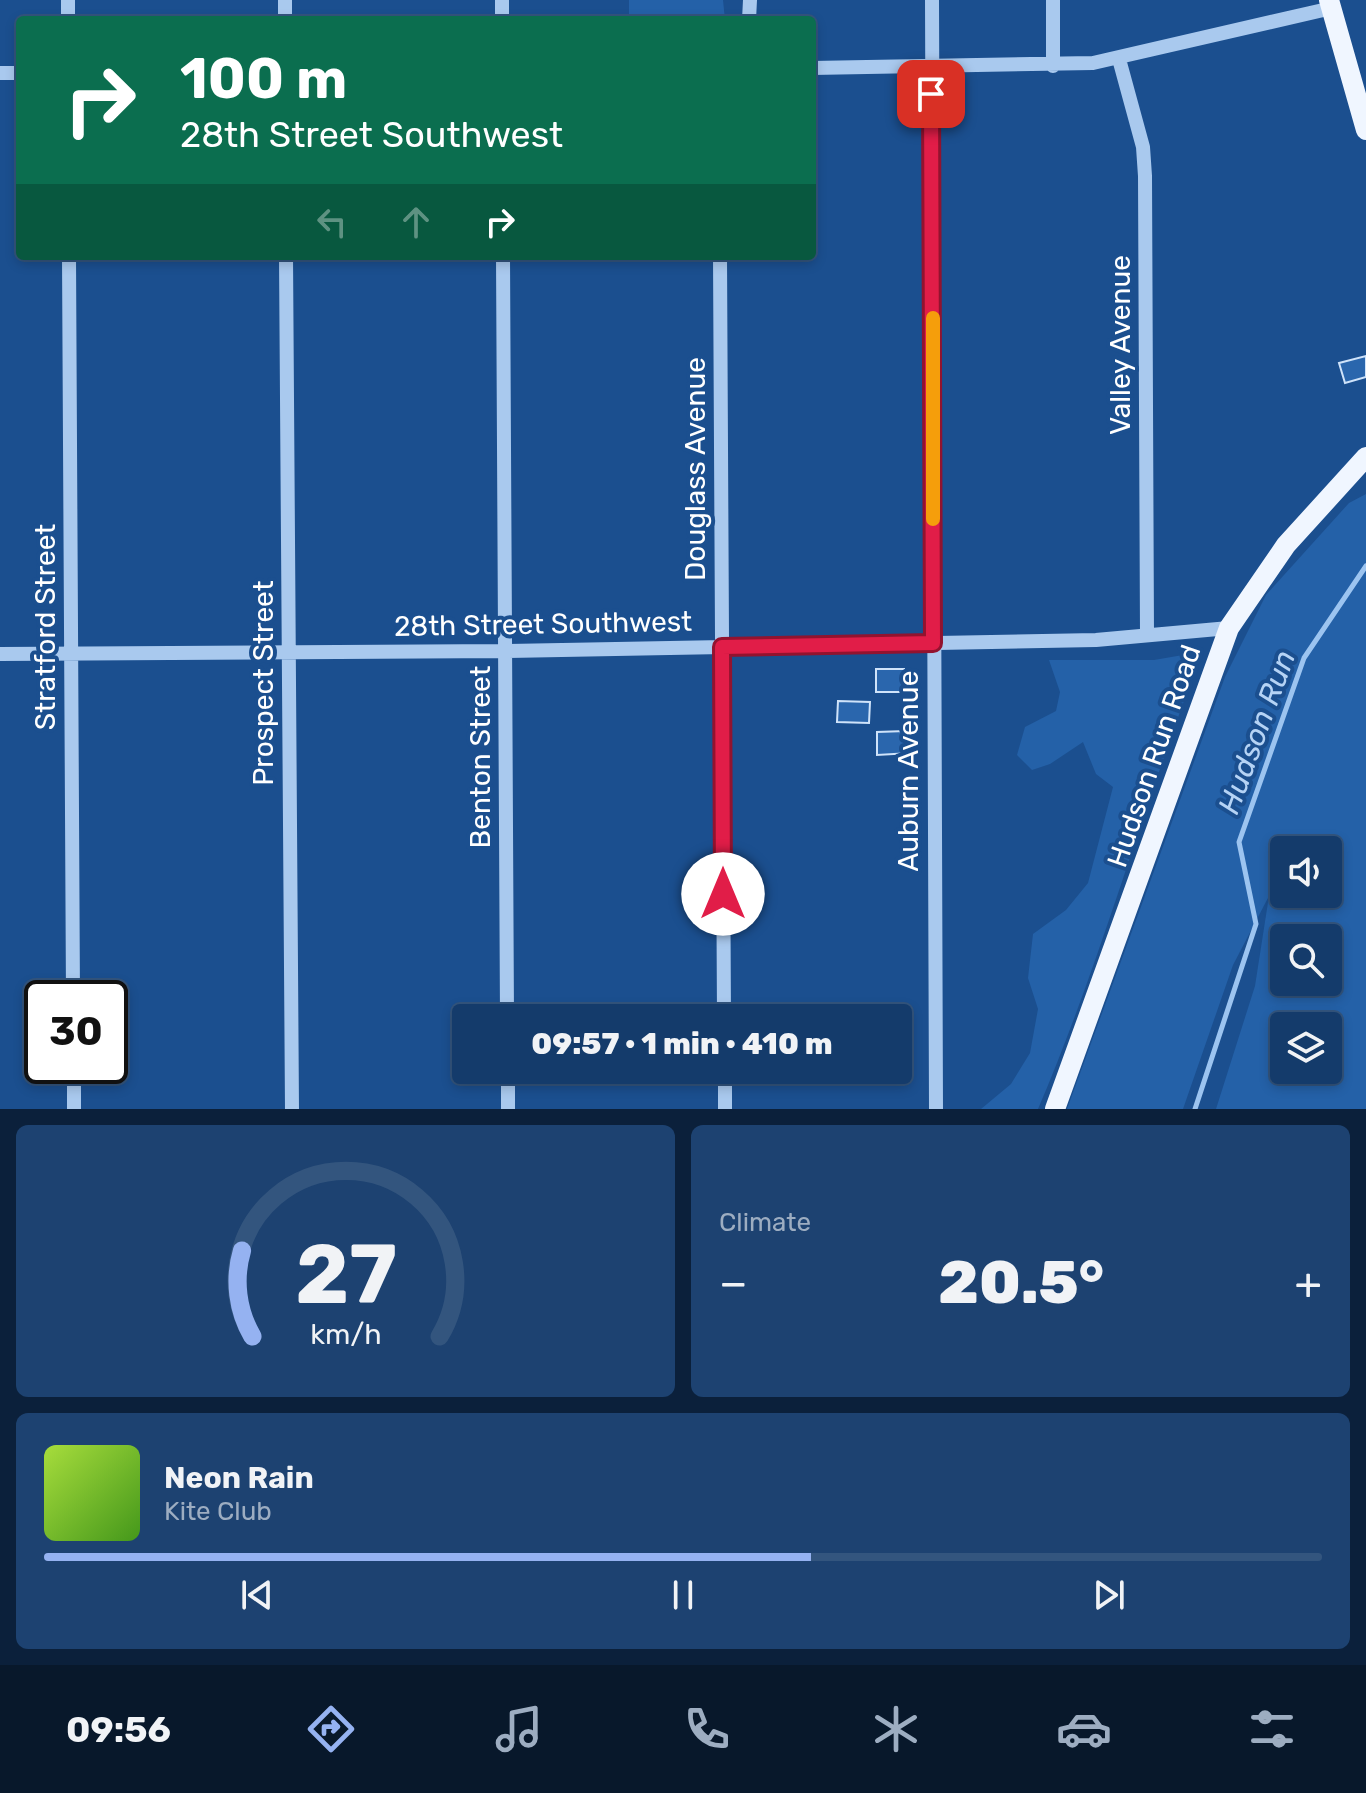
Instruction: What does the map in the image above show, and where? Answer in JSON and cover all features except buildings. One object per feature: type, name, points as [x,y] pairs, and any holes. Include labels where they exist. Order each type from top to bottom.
[{"type":"main road","points":[[1330,4],[1366,130]]},
{"type":"main road","name":"Hudson Run Road","points":[[1055,1109],[1229,628],[1286,545],[1366,457]]},
{"type":"street","name":"Auburn Avenue","points":[[932,0],[936,1109]]},
{"type":"street","points":[[1053,0],[1053,66]]},
{"type":"street","points":[[816,68],[1053,66],[1119,59],[1330,4]]},
{"type":"street","name":"Valley Avenue","points":[[1119,59],[1143,147],[1145,176],[1147,635]]},
{"type":"street","name":"Stratford Street","points":[[69,260],[73,980]]},
{"type":"street","name":"Prospect Street","points":[[286,260],[292,1109]]},
{"type":"street","name":"Benton Street","points":[[503,260],[507,1004]]},
{"type":"street","name":"Douglass Avenue","points":[[720,260],[724,1004]]},
{"type":"street","name":"28th Street Southwest","points":[[0,654],[505,651],[1096,640],[1229,628]]},
{"type":"street","points":[[74,1084],[74,1109]]},
{"type":"street","points":[[508,1084],[508,1109]]},
{"type":"street","points":[[725,1084],[725,1109]]},
{"type":"shaded area","points":[[629,0],[723,0],[725,16],[629,16]]},
{"type":"shaded area","points":[[1366,494],[1366,1109],[1216,1109],[1255,986],[1269,896],[1233,965],[1183,1109],[1067,1109],[1225,677],[1266,595],[1349,503]]},
{"type":"shaded area","points":[[1183,655],[1197,666],[1101,944],[1038,1109],[981,1109],[1011,1084],[1030,1053],[1038,1009],[1028,978],[1033,934],[1066,910],[1088,883],[1113,787],[1096,774],[1083,742],[1050,764],[1032,770],[1017,755],[1025,727],[1056,711],[1060,692],[1049,660],[1154,660]]},
{"type":"waterway","name":"Hudson Run","points":[[1195,1109],[1256,924],[1239,842],[1304,658],[1366,566]]},
{"type":"slow traffic","points":[[933,318],[933,519]]},
{"type":"route","points":[[723,894],[722,647],[933,643],[931,94]]}]
